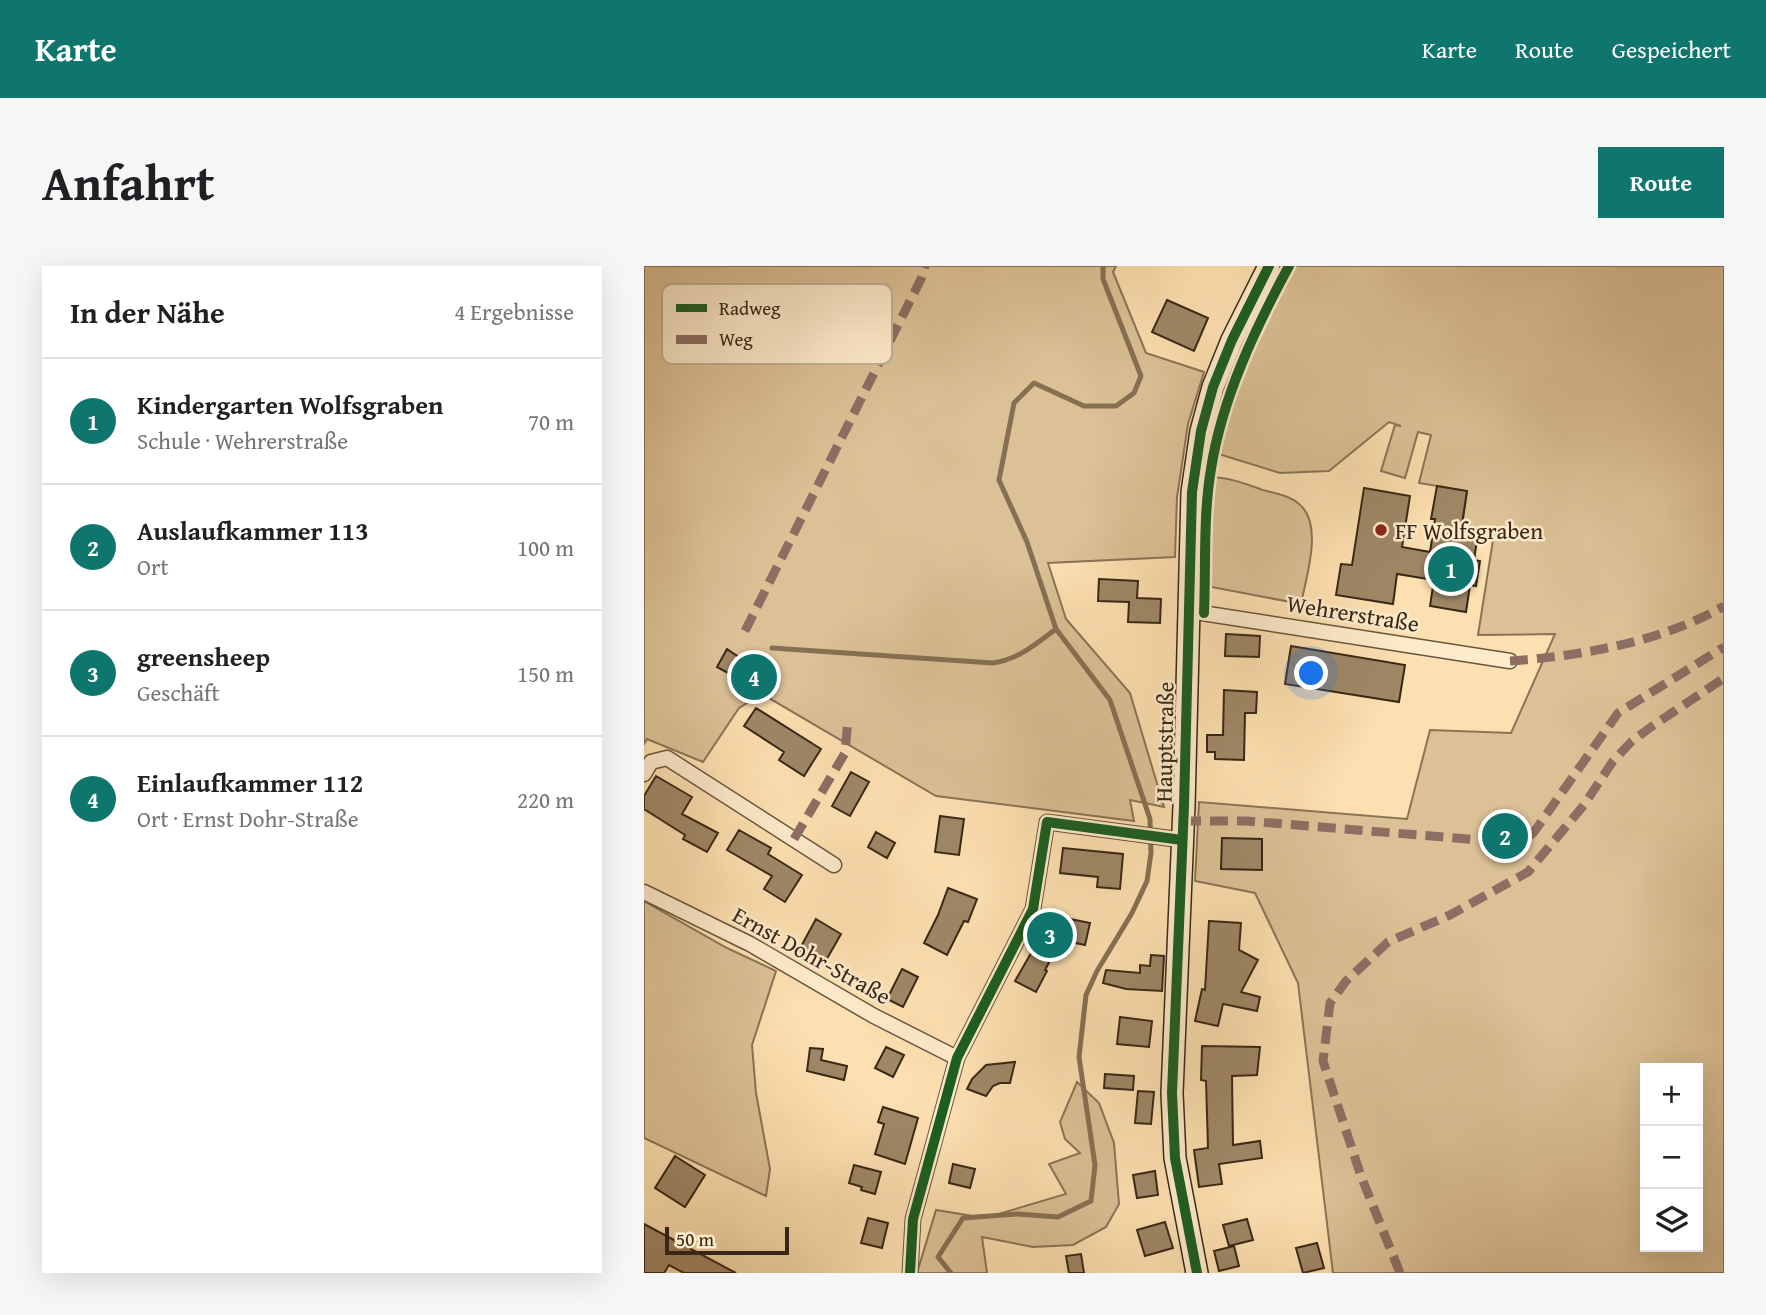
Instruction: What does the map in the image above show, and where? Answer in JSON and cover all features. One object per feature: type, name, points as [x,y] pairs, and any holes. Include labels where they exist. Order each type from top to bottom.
[{"type":"main road","name":"Hauptstraße","points":[[1197,1273],[1175,1158],[1172,1093],[1192,492],[1203,421],[1213,387],[1232,340],[1269,266]]},
{"type":"street","name":"Wehrerstraße","points":[[1189,611],[1510,661]]},
{"type":"street","points":[[644,775],[651,762],[667,758],[834,864]]},
{"type":"street","points":[[910,1273],[914,1219],[957,1058],[1034,909],[1047,822],[1182,840]]},
{"type":"street","name":"Ernst Dohr-Straße","points":[[644,892],[750,944],[874,1016],[957,1058]]},
{"type":"shaded area","points":[[644,266],[1116,266],[1113,272],[1146,353],[1204,372],[1188,424],[1177,497],[1175,557],[1048,563],[1066,619],[1130,693],[1164,807],[1130,800],[1134,821],[936,796],[762,694],[739,708],[703,762],[647,739],[644,744]]},
{"type":"shaded area","points":[[1283,266],[1724,266],[1724,1273],[1333,1273],[1298,983],[1255,893],[1195,881],[1199,802],[1407,819],[1430,730],[1511,733],[1555,634],[1478,635],[1493,540],[1461,531],[1467,491],[1419,483],[1431,435],[1418,432],[1405,478],[1381,471],[1395,425],[1401,426],[1389,422],[1329,471],[1280,473],[1209,451],[1226,381]]},
{"type":"shaded area","points":[[1210,477],[1237,481],[1287,497],[1299,504],[1306,513],[1311,524],[1312,537],[1301,604],[1201,585],[1201,498],[1203,486]]},
{"type":"shaded area","points":[[644,901],[727,948],[776,971],[752,1045],[756,1093],[770,1169],[766,1196],[644,1138]]},
{"type":"shaded area","points":[[1077,1082],[1099,1103],[1114,1143],[1119,1204],[1106,1227],[1073,1245],[1033,1247],[982,1237],[987,1273],[917,1273],[936,1210],[985,1218],[1066,1194],[1049,1164],[1080,1153],[1065,1139],[1060,1122]]},
{"type":"building","points":[[1167,300],[1208,318],[1194,351],[1152,332]]},
{"type":"building","points":[[1437,486],[1467,491],[1461,531],[1478,534],[1474,560],[1480,561],[1476,586],[1470,585],[1466,612],[1430,606],[1434,580],[1397,574],[1393,604],[1336,595],[1341,564],[1352,565],[1364,488],[1410,496],[1402,547],[1430,552],[1435,519],[1431,519]]},
{"type":"building","points":[[1099,579],[1138,581],[1137,598],[1161,599],[1160,623],[1128,622],[1129,602],[1098,601]]},
{"type":"building","points":[[1226,634],[1260,636],[1259,657],[1225,656]]},
{"type":"building","points":[[1291,646],[1405,665],[1399,702],[1285,684]]},
{"type":"building","points":[[727,649],[762,673],[755,685],[717,667]]},
{"type":"building","points":[[1224,690],[1257,692],[1256,713],[1245,713],[1244,760],[1215,759],[1215,752],[1207,752],[1207,735],[1223,735]]},
{"type":"building","points":[[756,708],[821,749],[804,776],[779,760],[784,752],[744,726]]},
{"type":"building","points":[[851,772],[869,782],[850,816],[832,806]]},
{"type":"building","points":[[656,776],[692,797],[682,814],[718,833],[707,852],[683,839],[685,835],[644,809],[644,796]]},
{"type":"building","points":[[940,816],[964,819],[959,855],[935,852]]},
{"type":"building","points":[[739,830],[771,848],[768,854],[802,875],[785,902],[764,889],[772,876],[727,850]]},
{"type":"building","points":[[876,832],[895,843],[887,858],[868,847]]},
{"type":"building","points":[[1222,838],[1262,839],[1262,870],[1221,869]]},
{"type":"building","points":[[1063,848],[1123,854],[1120,889],[1097,887],[1098,877],[1060,873]]},
{"type":"building","points":[[948,888],[977,899],[968,922],[964,921],[947,955],[924,943]]},
{"type":"building","points":[[1051,915],[1090,923],[1085,945],[1061,940],[1036,992],[1015,981],[1038,941],[1045,945]]},
{"type":"building","points":[[816,919],[841,934],[824,964],[799,950]]},
{"type":"building","points":[[1209,921],[1241,923],[1239,950],[1258,960],[1241,992],[1260,997],[1257,1011],[1223,1004],[1218,1026],[1195,1021],[1202,989],[1205,990]]},
{"type":"building","points":[[1151,955],[1164,956],[1162,991],[1126,989],[1103,983],[1106,970],[1140,973],[1140,965],[1150,966]]},
{"type":"building","points":[[902,969],[918,977],[903,1007],[887,999]]},
{"type":"building","points":[[1120,1017],[1152,1021],[1149,1047],[1117,1044]]},
{"type":"building","points":[[1202,1046],[1260,1047],[1257,1075],[1232,1076],[1233,1145],[1260,1141],[1262,1158],[1219,1164],[1222,1184],[1199,1187],[1194,1150],[1208,1148],[1206,1081],[1201,1080]]},
{"type":"building","points":[[886,1047],[904,1055],[893,1077],[875,1068]]},
{"type":"building","points":[[810,1048],[823,1049],[821,1060],[847,1066],[844,1080],[807,1071]]},
{"type":"building","points":[[1015,1062],[1010,1083],[993,1086],[986,1096],[967,1089],[972,1079],[986,1065]]},
{"type":"building","points":[[1105,1074],[1134,1076],[1133,1090],[1104,1088]]},
{"type":"building","points":[[1138,1091],[1154,1092],[1151,1124],[1135,1123]]},
{"type":"building","points":[[883,1107],[918,1118],[905,1164],[875,1154],[884,1124],[878,1122]]},
{"type":"building","points":[[675,1156],[705,1175],[685,1207],[655,1188]]},
{"type":"building","points":[[953,1164],[975,1169],[970,1188],[949,1183]]},
{"type":"building","points":[[854,1165],[881,1172],[875,1194],[849,1183]]},
{"type":"building","points":[[1155,1171],[1158,1195],[1137,1198],[1133,1175]]},
{"type":"building","points":[[868,1218],[888,1223],[882,1248],[861,1243]]},
{"type":"building","points":[[1247,1219],[1253,1240],[1229,1246],[1223,1225]]},
{"type":"building","points":[[1165,1222],[1173,1248],[1145,1256],[1137,1230]]},
{"type":"building","points":[[644,1224],[736,1273],[684,1273],[669,1265],[664,1273],[644,1273]]},
{"type":"building","points":[[1317,1243],[1324,1268],[1303,1273],[1296,1248]]},
{"type":"building","points":[[1234,1246],[1239,1266],[1219,1271],[1214,1251]]},
{"type":"building","points":[[1081,1254],[1084,1273],[1069,1273],[1066,1256]]},
{"type":"waterway","points":[[951,1273],[938,1257],[963,1218],[1017,1214],[1058,1217],[1091,1201],[1095,1165],[1079,1057],[1086,995],[1147,881],[1151,853],[1150,819],[1110,700],[1056,629],[1027,542],[999,480],[1014,403],[1034,383],[1084,406],[1116,406],[1134,393],[1141,376],[1103,279],[1103,266]]},
{"type":"waterway","points":[[772,648],[993,663],[1019,654],[1056,629]]},
{"type":"marked path","points":[[892,337],[925,266]]},
{"type":"marked path","points":[[745,631],[878,364]]},
{"type":"marked path","points":[[1510,661],[1592,651],[1648,638],[1724,606]]},
{"type":"marked path","points":[[1183,821],[1247,821],[1514,844],[1534,832],[1618,713],[1724,647]]},
{"type":"marked path","points":[[1400,1273],[1361,1176],[1323,1061],[1330,1003],[1346,981],[1388,942],[1450,915],[1528,872],[1584,805],[1613,761],[1632,741],[1724,678]]},
{"type":"marked path","points":[[794,839],[845,753],[848,719]]},
{"type":"cycle path","points":[[1197,1273],[1175,1158],[1172,1093],[1184,806],[1192,492],[1201,431],[1213,387],[1232,340],[1269,266]]},
{"type":"cycle path","points":[[1204,613],[1207,505],[1216,442],[1241,364],[1289,266]]},
{"type":"cycle path","points":[[910,1273],[913,1219],[957,1058],[1033,909],[1047,822],[1182,840]]},
{"type":"place","name":"FF Wolfsgraben","points":[[1381,530]]},
{"type":"place","name":"Kindergarten Wolfsgraben","points":[[1451,569]]},
{"type":"place","name":"Einlaufkammer 112","points":[[754,677]]},
{"type":"place","name":"Auslaufkammer 113","points":[[1505,836]]},
{"type":"place","name":"greensheep","points":[[1050,935]]}]
